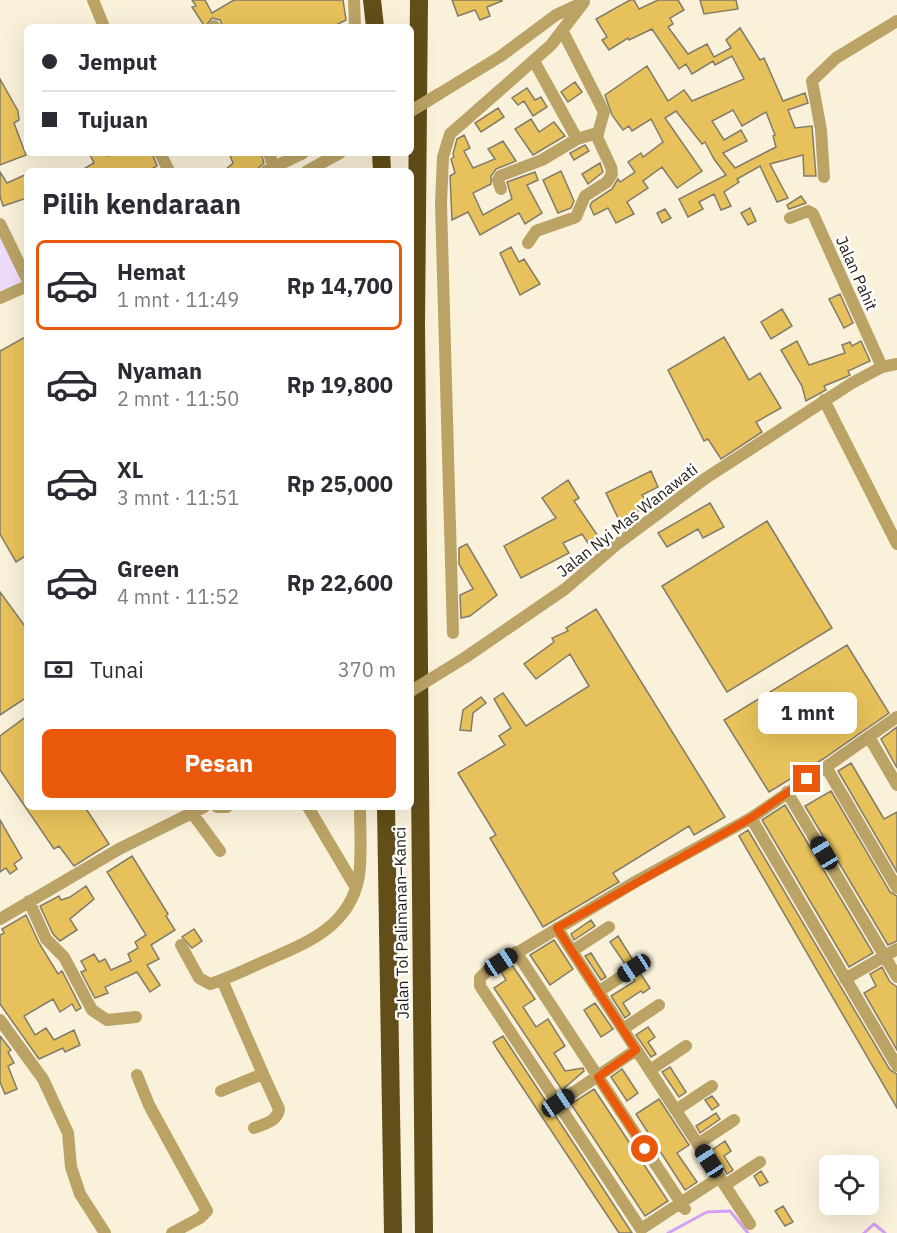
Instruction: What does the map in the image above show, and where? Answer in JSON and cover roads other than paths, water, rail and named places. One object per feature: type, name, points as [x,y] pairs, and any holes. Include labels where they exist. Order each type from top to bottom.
[{"type":"highway","points":[[372,0],[376,24]]},
{"type":"highway","points":[[377,24],[379,0]]},
{"type":"highway","name":"Jalan Tol Palimanan–Kanci","points":[[419,0],[416,335],[424,1233]]},
{"type":"highway","name":"Jalan Tol Palimanan–Kanci","points":[[386,810],[393,1233]]},
{"type":"street","points":[[93,0],[103,24]]},
{"type":"street","points":[[354,0],[355,24]]},
{"type":"street","points":[[453,633],[441,204],[443,157],[447,139],[458,126],[534,61],[586,1]]},
{"type":"street","points":[[414,109],[501,56],[556,15],[586,1]]},
{"type":"street","points":[[824,177],[821,130],[812,81],[836,58],[897,21]]},
{"type":"street","points":[[528,243],[536,231],[576,217],[585,196],[607,182],[612,167],[599,144],[597,133],[604,118],[604,112],[562,30]]},
{"type":"street","points":[[534,61],[577,139]]},
{"type":"street","points":[[501,189],[498,180],[500,176],[542,160],[577,139],[597,133]]},
{"type":"street","points":[[272,168],[297,156]]},
{"type":"street","points":[[312,168],[334,156]]},
{"type":"street","name":"Jalan Pahit","points":[[790,218],[808,211],[813,214],[882,367]]},
{"type":"street","points":[[0,224],[24,273]]},
{"type":"street","points":[[0,298],[24,287]]},
{"type":"street","name":"Jalan Nyi Mas Wanawati","points":[[414,689],[466,657],[565,589],[663,509],[824,400],[882,367],[897,364]]},
{"type":"street","points":[[824,400],[897,544]]},
{"type":"street","points":[[760,1162],[722,1181],[641,1229],[480,986],[482,974],[557,928],[751,818],[897,717]]},
{"type":"street","points":[[869,737],[897,785]]},
{"type":"street","points":[[826,767],[897,888]]},
{"type":"street","points":[[787,792],[897,977]]},
{"type":"street","points":[[0,919],[190,810],[220,851]]},
{"type":"street","points":[[310,810],[356,888]]},
{"type":"street","points":[[181,945],[203,982],[210,984],[325,933],[343,912],[356,888],[359,874],[360,810]]},
{"type":"street","points":[[751,818],[897,1066]]},
{"type":"street","points":[[29,901],[46,939],[64,957],[92,1010],[107,1020],[136,1017]]},
{"type":"street","points":[[572,951],[609,927]]},
{"type":"street","points":[[557,928],[750,1224]]},
{"type":"street","points":[[845,979],[897,948]]},
{"type":"street","points":[[516,952],[683,1206]]},
{"type":"street","points":[[598,992],[634,968]]},
{"type":"street","points":[[222,980],[279,1109],[278,1115],[272,1121],[254,1128]]},
{"type":"street","points":[[623,1029],[659,1005]]},
{"type":"street","points":[[0,1020],[43,1079],[68,1133],[71,1167],[80,1194],[105,1233]]},
{"type":"street","points":[[650,1070],[686,1046]]},
{"type":"street","points":[[558,1103],[636,1050]]},
{"type":"street","points":[[221,1091],[263,1074]]},
{"type":"street","points":[[137,1075],[149,1105],[207,1211],[177,1232]]},
{"type":"street","points":[[676,1110],[712,1086]]},
{"type":"street","points":[[698,1144],[734,1120]]},
{"type":"waterway","points":[[668,1233],[707,1212],[730,1211],[748,1233]]},
{"type":"waterway","points":[[864,1233],[874,1224],[885,1233]]}]
